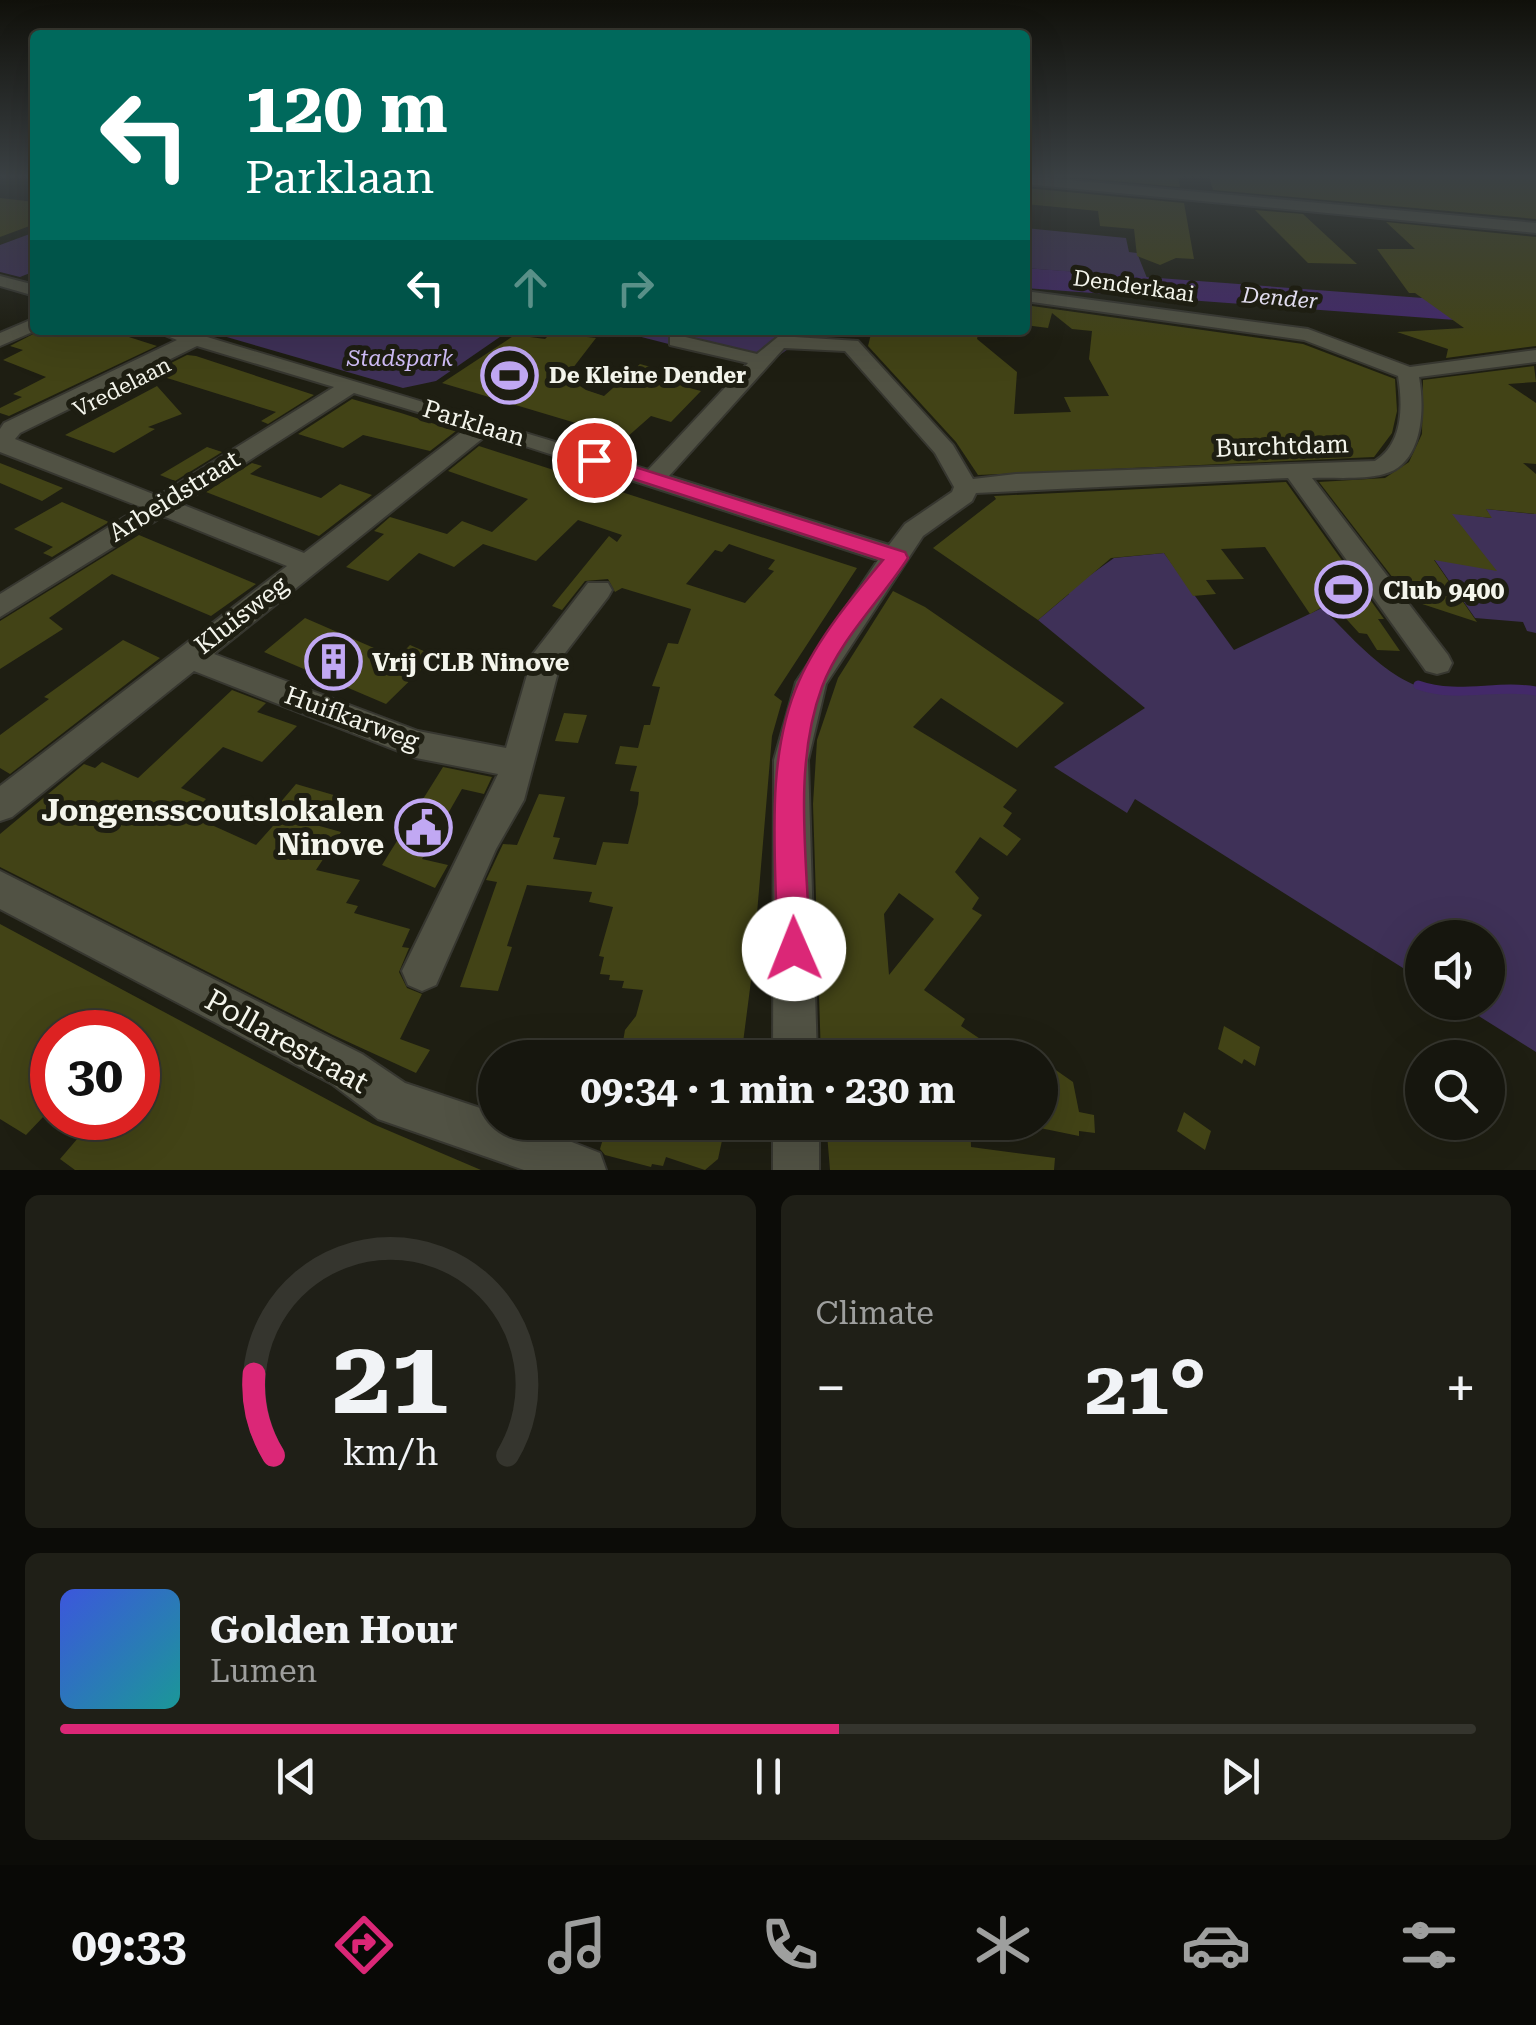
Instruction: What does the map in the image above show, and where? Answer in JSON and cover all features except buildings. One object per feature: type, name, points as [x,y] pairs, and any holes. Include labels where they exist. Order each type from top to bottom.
[{"type":"street","points":[[0,280],[30,289]]},
{"type":"street","name":"Denderkaai","points":[[1030,297],[1308,335],[1408,374]]},
{"type":"street","points":[[0,340],[30,326]]},
{"type":"street","name":"Parklaan","points":[[180,335],[652,478],[897,558]]},
{"type":"street","points":[[652,478],[780,342],[854,337],[944,450],[966,487],[963,496],[914,530],[811,682],[791,760],[795,1040]]},
{"type":"street","name":"Vredelaan","points":[[1,442],[28,436],[63,418],[186,353],[197,340]]},
{"type":"street","points":[[677,341],[759,360]]},
{"type":"street","points":[[1408,374],[1528,356]]},
{"type":"street","name":"Burchtdam","points":[[966,487],[1016,481],[1367,471],[1392,461],[1404,443],[1410,424],[1408,374]]},
{"type":"street","name":"Arbeidstraat","points":[[0,607],[350,386]]},
{"type":"street","name":"Kluisweg","points":[[0,806],[484,426]]},
{"type":"street","points":[[1,442],[306,564]]},
{"type":"street","points":[[1296,473],[1437,663]]},
{"type":"street","points":[[422,971],[482,839],[507,800],[548,654],[598,590]]},
{"type":"street","name":"Huifkarweg","points":[[189,657],[416,744],[518,764]]},
{"type":"street","name":"Pollarestraat","points":[[0,889],[348,1069],[394,1104],[449,1118],[583,1170]]},
{"type":"street","points":[[796,1140],[796,1170]]},
{"type":"green space","points":[[1030,231],[1126,238],[1129,252],[1137,253],[1147,278],[1030,268]]},
{"type":"green space","points":[[30,234],[30,273],[20,277],[0,272],[0,245]]},
{"type":"green space","name":"Stadspark","points":[[220,335],[503,335],[436,381],[403,388]]},
{"type":"green space","points":[[634,335],[807,335],[762,368]]},
{"type":"green space","points":[[1536,505],[1536,633],[1527,631],[1523,622],[1475,618],[1418,536],[1487,562],[1450,513],[1491,518],[1486,509],[1534,514]]},
{"type":"green space","points":[[1164,553],[1234,650],[1322,608],[1382,665],[1417,686],[1458,694],[1536,691],[1536,1052],[1485,1020],[1505,1020],[1505,920],[1405,920],[1405,969],[1135,799],[1127,813],[1054,767],[1145,708],[1038,620],[1068,591],[1114,558]]},
{"type":"water","name":"Dender","points":[[1030,268],[1423,298],[1536,326],[1030,288]]},
{"type":"waterway","points":[[1418,685],[1448,691],[1536,691]]},
{"type":"place","name":"De Kleine Dender","points":[[510,375]]},
{"type":"place","name":"Club 9400","points":[[1344,590]]},
{"type":"place","name":"Vrij CLB Ninove","points":[[333,662]]},
{"type":"place","name":"Jongensscoutslokalen Ninove","points":[[423,827]]},
{"type":"route","points":[[594,460],[897,558],[863,600],[811,682],[798,724],[791,760],[794,949]]}]
